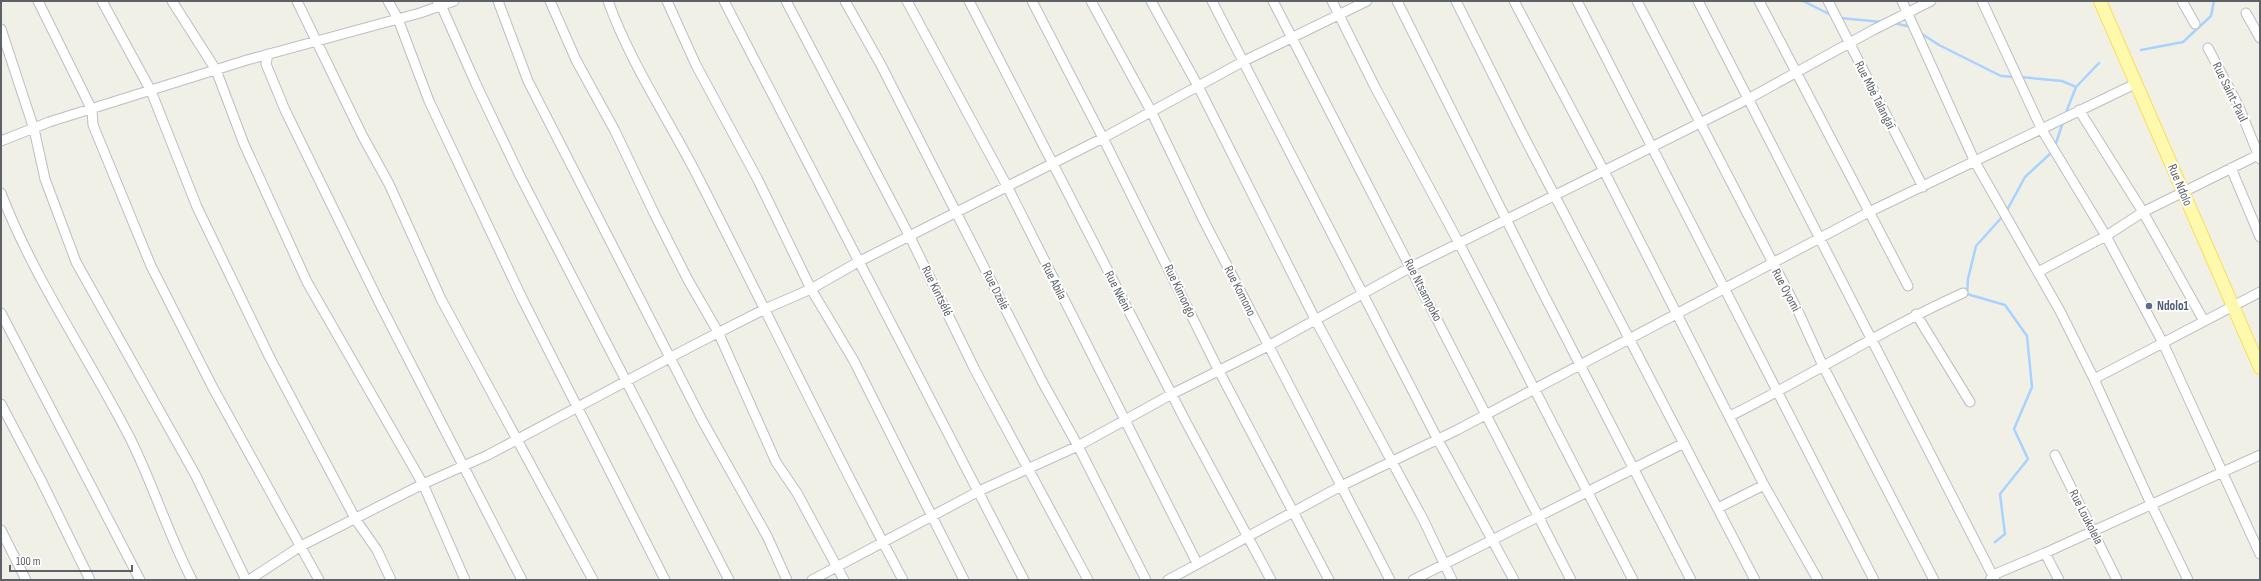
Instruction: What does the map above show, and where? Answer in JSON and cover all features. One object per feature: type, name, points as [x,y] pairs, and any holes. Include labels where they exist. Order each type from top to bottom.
[{"type":"main road","name":"Rue Ndolo","points":[[2100,1],[2260,368]]},
{"type":"street","points":[[38,1],[92,110],[92,125],[151,266],[212,386],[320,580]]},
{"type":"street","points":[[102,1],[151,91],[197,208],[269,356],[356,520],[377,550],[391,580]]},
{"type":"street","points":[[172,1],[216,70],[244,144],[307,282],[423,484],[465,580]]},
{"type":"street","points":[[297,1],[362,135],[389,184],[441,298],[593,580]]},
{"type":"street","points":[[388,1],[398,19],[429,101],[522,298],[664,580]]},
{"type":"street","points":[[1,141],[49,122],[92,110],[216,70],[268,54],[398,19],[439,3],[454,1]]},
{"type":"street","points":[[498,1],[528,81],[702,420],[767,536],[787,580]]},
{"type":"street","points":[[550,1],[576,60],[614,131],[688,280],[718,332],[776,462],[797,493],[844,580]]},
{"type":"street","points":[[608,1],[619,30],[643,79],[687,156],[883,544],[903,580]]},
{"type":"street","points":[[667,1],[696,65],[758,180],[811,289],[854,361],[964,580]]},
{"type":"street","points":[[724,1],[858,262],[980,491],[1024,580]]},
{"type":"street","name":"Rue Kintsélé","points":[[786,1],[910,235],[976,370],[1088,580]]},
{"type":"street","name":"Rue Dzélé","points":[[845,1],[882,65],[955,212],[1042,381],[1078,446],[1146,580]]},
{"type":"street","name":"Rue Abila","points":[[907,1],[1006,186],[1197,563]]},
{"type":"street","name":"Rue Nkéni","points":[[968,1],[1172,394],[1271,580]]},
{"type":"street","name":"Rue Kimongo","points":[[1032,1],[1103,138],[1219,371],[1329,580]]},
{"type":"street","name":"Rue Komono","points":[[1091,1],[1151,112],[1204,222],[1390,580]]},
{"type":"street","points":[[1151,1],[1198,86],[1315,319],[1424,522],[1452,580]]},
{"type":"street","points":[[1212,1],[1438,440],[1514,580]]},
{"type":"street","name":"Rue Ntsampoko","points":[[1273,1],[1571,580]]},
{"type":"street","points":[[1332,1],[1375,87],[1459,242],[1586,492],[1633,580]]},
{"type":"street","points":[[1,29],[34,128],[45,179],[76,262],[196,476],[247,580],[301,546],[356,520],[423,484],[518,440],[718,332],[811,289],[910,235],[1103,138],[1244,61],[1367,1]]},
{"type":"street","points":[[1397,1],[1506,219],[1691,580]]},
{"type":"street","points":[[1456,1],[1755,580]]},
{"type":"street","points":[[1514,1],[1604,171],[1764,485],[1818,580]]},
{"type":"street","points":[[1577,1],[1874,580]]},
{"type":"street","name":"Rue Oyomi","points":[[1636,1],[1934,580]]},
{"type":"street","points":[[1698,1],[1993,578],[2094,532],[2150,504],[2260,456]]},
{"type":"street","points":[[1759,1],[1908,286]]},
{"type":"street","name":"Rue Mbé Talangaï","points":[[1828,1],[1923,188]]},
{"type":"street","points":[[1902,1],[1976,162],[2038,272],[2094,379],[2150,504],[2188,580]]},
{"type":"street","points":[[812,580],[883,544],[980,491],[1078,446],[1172,394],[1268,346],[1411,267],[1748,99],[1931,1]]},
{"type":"street","points":[[1982,1],[2042,130],[2106,236],[2163,343],[2260,554]]},
{"type":"street","points":[[2182,1],[2195,24]]},
{"type":"street","points":[[439,3],[520,176],[729,580]]},
{"type":"street","points":[[2246,12],[2260,38]]},
{"type":"street","name":"Rue Saint-Paul","points":[[2208,48],[2239,107],[2260,156]]},
{"type":"street","points":[[268,54],[266,64],[285,110],[379,302],[522,580]]},
{"type":"street","points":[[1168,580],[1341,486],[1438,440],[1869,212],[1923,188],[2042,130],[2079,110],[2137,83]]},
{"type":"street","points":[[2079,110],[2143,212],[2204,322]]},
{"type":"street","points":[[2038,272],[2106,236],[2143,212],[2231,168],[2260,156]]},
{"type":"street","points":[[2231,168],[2260,238]]},
{"type":"street","points":[[1,193],[10,217],[44,282],[130,439],[174,543],[192,580]]},
{"type":"street","points":[[2094,379],[2234,307],[2260,292]]},
{"type":"street","points":[[1730,416],[1872,340],[1916,314],[1963,293]]},
{"type":"street","points":[[1,313],[140,580]]},
{"type":"street","points":[[1916,314],[1970,402]]},
{"type":"street","points":[[1,404],[41,480],[90,580]]},
{"type":"street","points":[[1413,580],[1633,468],[1684,444]]},
{"type":"street","name":"Rue Loukolela","points":[[2055,455],[2117,580]]},
{"type":"street","points":[[1718,508],[1764,485]]},
{"type":"street","points":[[1,530],[26,580]]},
{"type":"street","points":[[2045,553],[2059,580]]},
{"type":"waterway","points":[[1803,1],[1831,15]]},
{"type":"waterway","points":[[2141,50],[2183,42],[2211,16],[2214,1]]},
{"type":"waterway","points":[[1840,18],[1882,22]]},
{"type":"waterway","points":[[1893,23],[1912,27]]},
{"type":"waterway","points":[[1919,32],[1939,45],[2001,76],[2015,77]]},
{"type":"waterway","points":[[2065,115],[2076,87],[2099,63]]},
{"type":"waterway","points":[[2020,77],[2062,81],[2076,87]]},
{"type":"waterway","points":[[2055,146],[2063,122]]},
{"type":"waterway","points":[[2006,212],[2025,177],[2052,152]]},
{"type":"waterway","points":[[1995,542],[2005,534],[2000,494],[2028,459],[2014,429],[2032,387],[2027,336],[2005,305],[1967,294],[1968,279],[1976,246],[2003,216]]},
{"type":"place","name":"Ndolo1","points":[[2149,306]]}]
